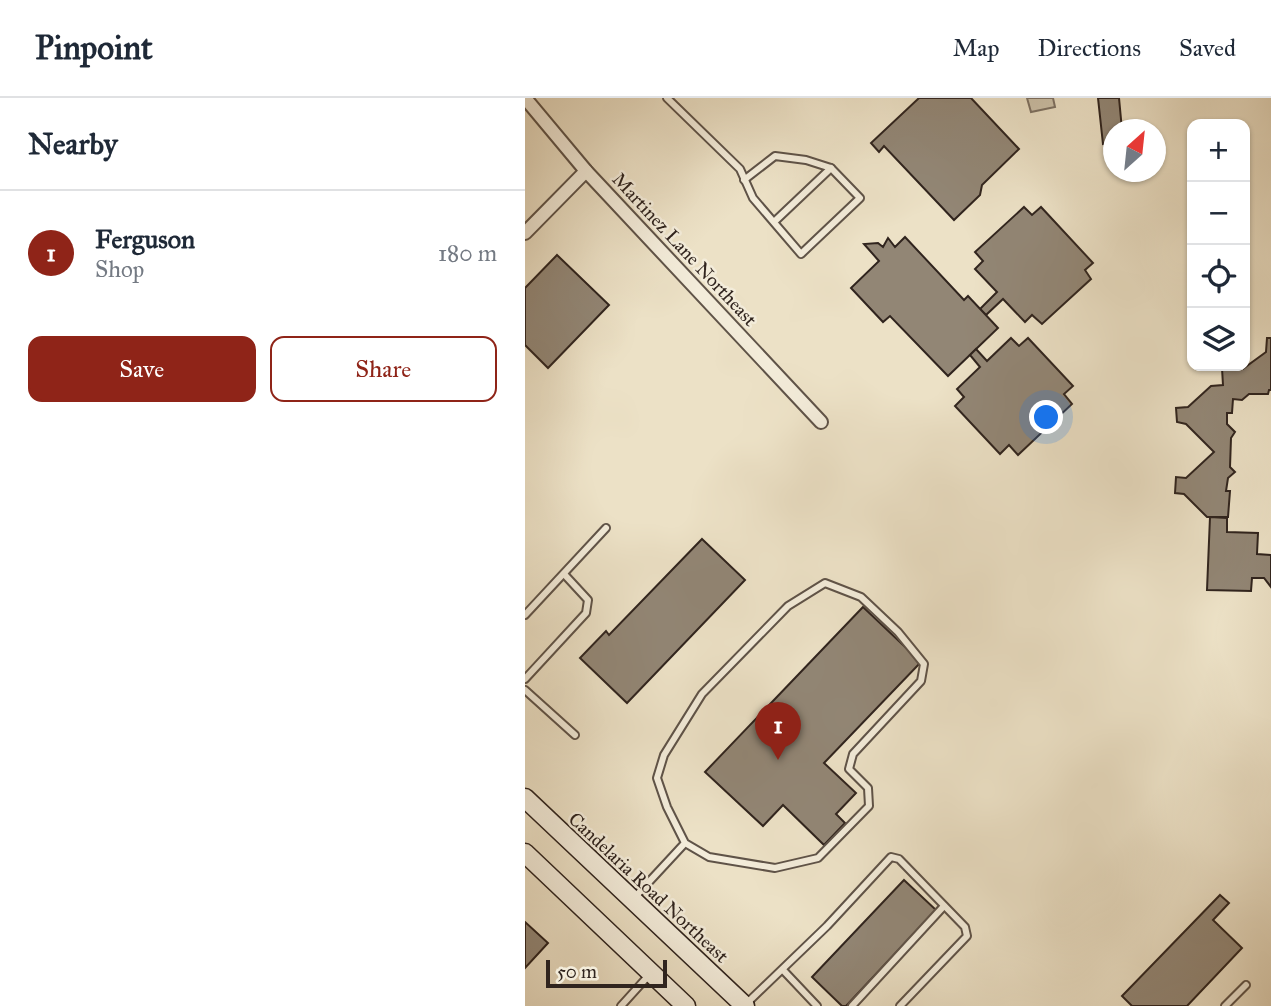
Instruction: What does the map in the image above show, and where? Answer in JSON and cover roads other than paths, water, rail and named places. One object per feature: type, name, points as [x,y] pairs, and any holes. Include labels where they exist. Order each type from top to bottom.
[{"type":"main road","name":"Candelaria Road Northeast","points":[[525,798],[745,1006]]},
{"type":"main road","points":[[525,853],[686,1006]]},
{"type":"street","name":"Martinez Lane Northeast","points":[[525,98],[586,171],[821,422]]},
{"type":"street","points":[[525,233],[586,171]]},
{"type":"lane","points":[[667,98],[740,169],[744,180],[753,198],[801,254],[860,198],[831,168],[806,160],[775,156],[744,180]]},
{"type":"lane","points":[[774,222],[831,168]]},
{"type":"lane","points":[[525,615],[605,528]]},
{"type":"lane","points":[[525,679],[586,614],[588,600],[563,574]]},
{"type":"lane","points":[[825,583],[861,597],[898,632],[924,664],[921,681],[853,754],[849,769],[868,788],[869,806],[818,858],[775,868],[709,856],[685,843],[667,807],[657,778],[664,755],[702,694],[788,606],[816,588],[825,583]]},
{"type":"lane","points":[[525,690],[575,735]]},
{"type":"lane","points":[[633,900],[685,843]]},
{"type":"lane","points":[[745,1006],[891,857],[899,859],[965,927],[967,936],[900,1006]]},
{"type":"lane","points":[[852,1006],[944,906]]},
{"type":"lane","points":[[783,970],[817,1006]]},
{"type":"lane","points":[[621,1006],[651,973]]},
{"type":"lane","points":[[1225,1006],[1246,985]]},
{"type":"place","name":"Ferguson","points":[[778,760]]}]
